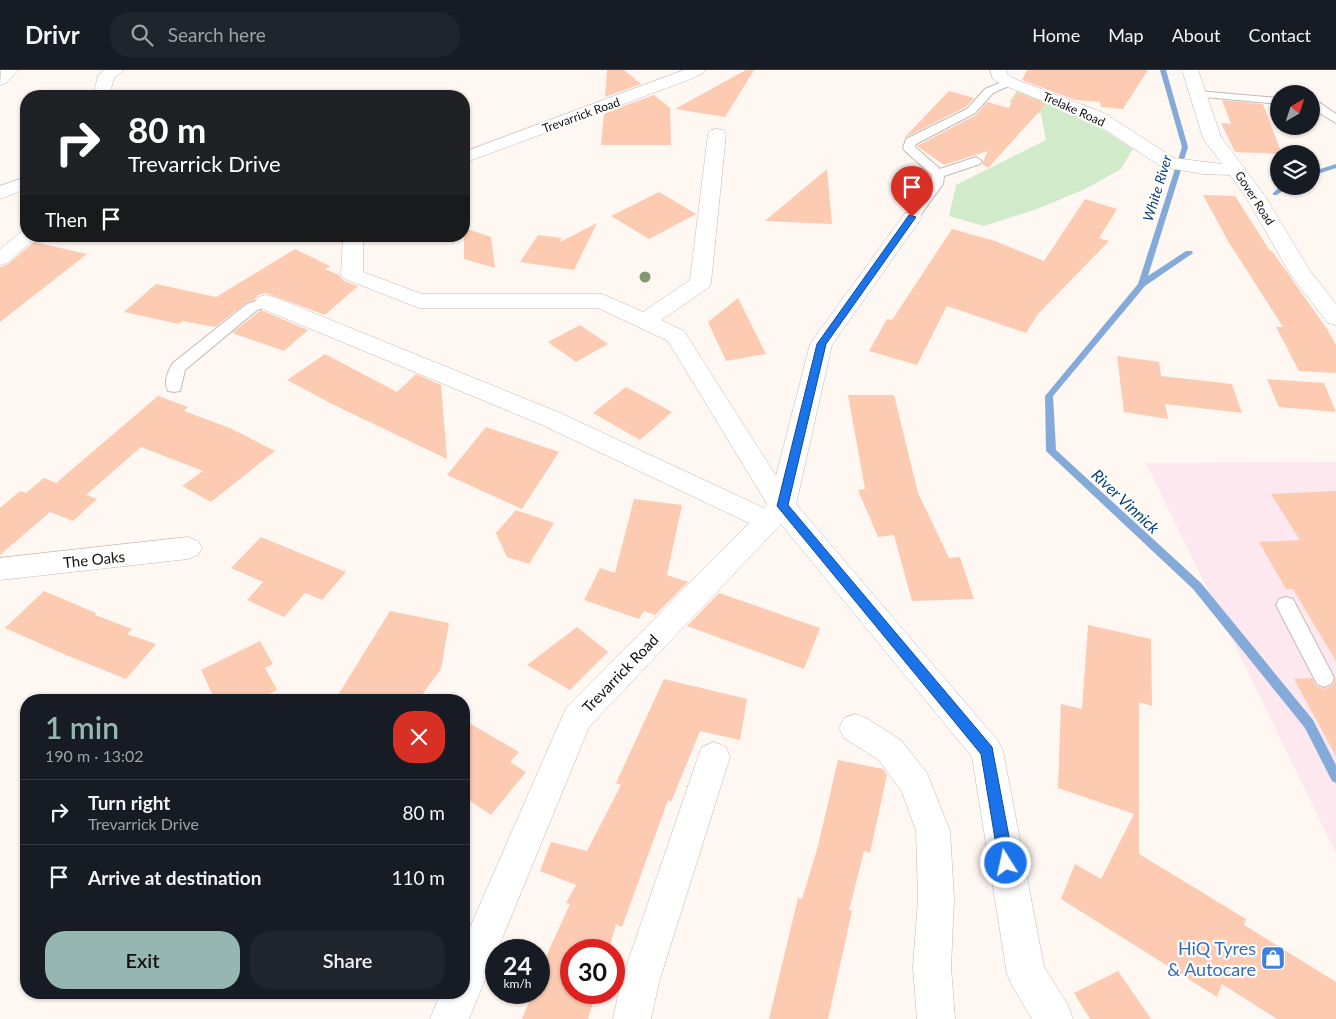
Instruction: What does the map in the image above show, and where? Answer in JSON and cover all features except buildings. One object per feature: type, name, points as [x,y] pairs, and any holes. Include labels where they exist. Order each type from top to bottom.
[{"type":"street","points":[[0,80],[10,70]]},
{"type":"street","points":[[102,90],[106,76],[116,70]]},
{"type":"street","name":"Trevarrick Road","points":[[470,156],[697,70]]},
{"type":"street","name":"Gover Road","points":[[1190,70],[1212,138],[1255,196],[1301,274],[1336,318]]},
{"type":"street","name":"Trelake Road","points":[[1004,76],[1098,116],[1169,163],[1237,170]]},
{"type":"street","points":[[644,321],[700,283],[717,134]]},
{"type":"street","points":[[0,193],[20,186]]},
{"type":"street","points":[[775,513],[822,344],[912,217]]},
{"type":"street","points":[[0,259],[21,242]]},
{"type":"street","points":[[353,242],[352,275],[419,301],[602,301],[676,336],[775,513],[987,752],[1026,974],[1054,1019]]},
{"type":"street","points":[[266,302],[775,513]]},
{"type":"street","name":"Trevarrick Road","points":[[470,971],[577,718],[775,513]]},
{"type":"street","name":"The Oaks","points":[[0,570],[188,548]]},
{"type":"street","points":[[855,728],[890,750],[914,784],[933,831],[936,899],[932,967],[936,1019]]},
{"type":"street","points":[[632,1019],[640,982],[714,757]]},
{"type":"street","points":[[449,1019],[457,999]]},
{"type":"lane","points":[[912,217],[938,184],[938,174],[913,153],[909,148],[910,142],[971,111],[1004,76]]},
{"type":"lane","points":[[1198,94],[1270,100]]},
{"type":"lane","points":[[1320,107],[1336,119]]},
{"type":"lane","points":[[938,174],[976,161]]},
{"type":"lane","points":[[174,387],[175,374],[179,367],[252,307],[266,302]]},
{"type":"lane","points":[[1286,605],[1324,678]]},
{"type":"shaded area","points":[[1336,462],[1336,853],[1146,463]]},
{"type":"green space","points":[[1018,90],[1093,123],[1133,149],[1121,169],[1085,189],[1037,209],[984,226],[949,216],[956,185],[1046,140],[1041,114],[1009,102]]},
{"type":"waterway","name":"White River","points":[[1142,284],[1185,147],[1163,70]]},
{"type":"waterway","points":[[1320,171],[1336,166]]},
{"type":"waterway","name":"River Vinnick","points":[[1142,284],[1189,253]]},
{"type":"waterway","name":"River Vinnick","points":[[1142,284],[1049,396],[1051,451],[1197,586],[1309,724],[1336,777]]},
{"type":"place","name":"HiQ Tyres & Autocare","points":[[1273,958]]},
{"type":"route","points":[[912,217],[822,344],[782,506],[987,752],[1006,863]]}]
